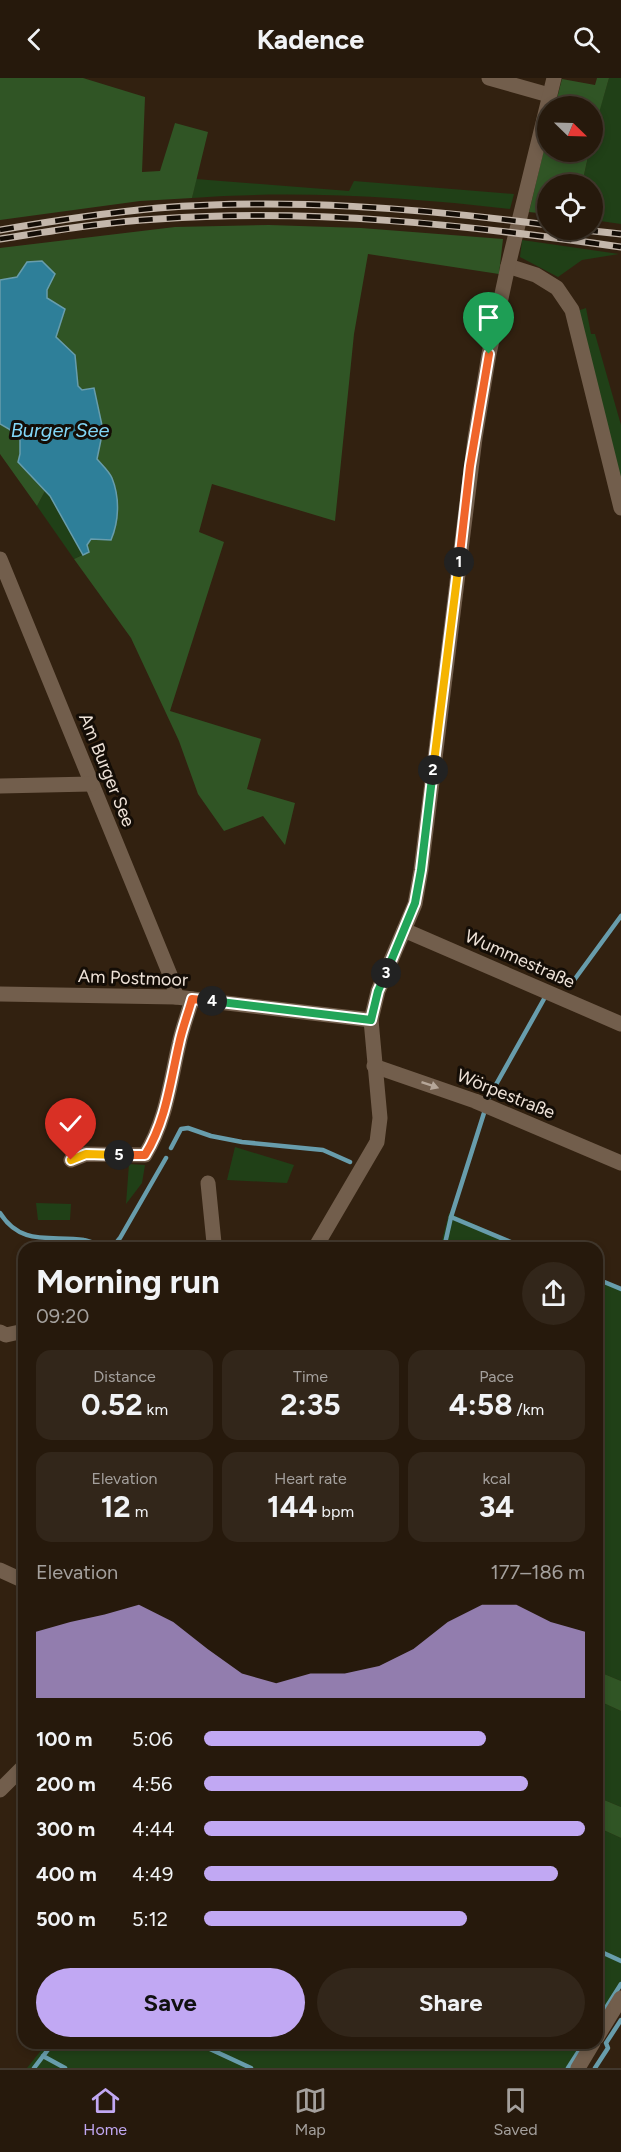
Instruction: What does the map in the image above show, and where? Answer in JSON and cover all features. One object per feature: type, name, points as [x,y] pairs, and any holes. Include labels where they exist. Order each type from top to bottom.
[{"type":"street","points":[[489,78],[549,95]]},
{"type":"street","points":[[319,1242],[377,1142],[380,1118],[371,1020],[378,991],[415,903],[421,870],[470,466],[489,354],[508,266],[554,78]]},
{"type":"street","points":[[508,266],[536,275],[557,288],[572,310],[621,508]]},
{"type":"street","name":"Am Burger See","points":[[0,559],[173,982],[176,997]]},
{"type":"street","points":[[0,786],[91,784]]},
{"type":"street","name":"Wummestraße","points":[[404,930],[621,1024]]},
{"type":"street","name":"Am Postmoor","points":[[0,994],[176,997],[371,1020]]},
{"type":"street","points":[[71,1160],[86,1154],[145,1155],[156,1136],[165,1110],[179,1041],[192,999]]},
{"type":"street","name":"Wörpestraße","points":[[374,1066],[475,1101],[621,1163]]},
{"type":"street","points":[[208,1183],[214,1242]]},
{"type":"street","points":[[0,1332],[6,1335],[18,1332]]},
{"type":"street","points":[[0,1570],[18,1578]]},
{"type":"street","points":[[0,1790],[18,1772]]},
{"type":"street","points":[[603,2027],[621,1998]]},
{"type":"street","points":[[578,2068],[589,2049]]},
{"type":"green space","points":[[0,78],[83,78],[145,97],[142,172],[160,171],[175,123],[208,132],[192,198],[140,201],[0,220]]},
{"type":"green space","points":[[597,78],[609,78],[603,99],[603,96],[558,96],[562,79],[595,85]]},
{"type":"green space","points":[[609,78],[621,78],[621,224],[603,221],[603,174],[584,174],[587,162],[603,162],[603,98]]},
{"type":"green space","points":[[541,162],[587,162],[584,174],[538,174]]},
{"type":"green space","points":[[196,179],[349,191],[354,181],[514,194],[510,209],[351,196],[271,195],[192,198]]},
{"type":"green space","points":[[537,179],[537,213],[529,212]]},
{"type":"green space","points":[[269,225],[361,228],[503,239],[499,274],[368,254],[354,334],[335,521],[212,484],[199,532],[224,542],[170,711],[261,739],[247,789],[295,803],[285,845],[263,816],[224,831],[198,794],[179,741],[131,638],[74,559],[89,552],[87,545],[111,476],[97,459],[103,430],[94,388],[81,390],[78,386],[75,355],[56,337],[65,310],[47,298],[42,261],[27,262],[17,277],[0,280],[0,248],[175,227]]},
{"type":"green space","points":[[522,240],[619,254],[582,260],[558,277],[520,257]]},
{"type":"green space","points":[[586,308],[591,334],[595,334],[621,425],[621,490],[577,311]]},
{"type":"green space","points":[[0,424],[20,440],[18,462],[45,491],[37,506],[0,454]]},
{"type":"green space","points":[[45,491],[83,555],[74,559],[37,506]]},
{"type":"green space","points":[[235,1147],[294,1165],[287,1183],[227,1180]]},
{"type":"green space","points":[[129,1164],[145,1165],[142,1183],[126,1204]]},
{"type":"green space","points":[[36,1203],[71,1204],[70,1220],[38,1220]]},
{"type":"green space","points":[[449,1213],[514,1242],[442,1242]]},
{"type":"green space","points":[[603,1282],[621,1290],[621,1681],[603,1674]]},
{"type":"green space","points":[[603,1674],[621,1681],[621,1711],[603,1703]]},
{"type":"green space","points":[[603,1703],[621,1711],[621,1807],[603,1800]]},
{"type":"green space","points":[[603,1800],[621,1807],[621,1838],[603,1830]]},
{"type":"green space","points":[[603,1830],[621,1838],[621,1982],[603,2013]]},
{"type":"green space","points":[[42,2049],[582,2049],[571,2068],[27,2068]]},
{"type":"water","name":"Burger See","points":[[42,261],[55,274],[47,290],[47,298],[65,309],[56,337],[75,355],[78,386],[82,390],[94,388],[103,430],[97,459],[111,475],[116,493],[117,517],[111,540],[91,539],[87,545],[89,552],[83,555],[50,496],[18,462],[20,440],[0,424],[0,280],[17,277],[27,262]]},
{"type":"waterway","points":[[569,987],[621,916]]},
{"type":"waterway","points":[[489,1097],[544,999]]},
{"type":"waterway","points":[[445,1242],[484,1113]]},
{"type":"waterway","points":[[171,1148],[181,1129],[188,1128],[211,1136],[242,1142],[323,1150],[350,1162]]},
{"type":"waterway","points":[[117,1242],[166,1158]]},
{"type":"waterway","points":[[0,1213],[8,1224],[27,1235],[90,1242]]},
{"type":"waterway","points":[[451,1217],[511,1242]]},
{"type":"waterway","points":[[603,1282],[621,1289]]},
{"type":"waterway","points":[[603,1953],[621,1961]]},
{"type":"waterway","points":[[603,2012],[621,1984]]},
{"type":"waterway","points":[[595,2068],[608,2048],[606,2043],[621,2020]]},
{"type":"waterway","points":[[34,2068],[48,2049]]},
{"type":"waterway","points":[[210,2049],[251,2068]]},
{"type":"waterway","points":[[568,2068],[580,2049]]},
{"type":"waterway","points":[[43,2056],[65,2068]]},
{"type":"railway","points":[[0,230],[138,210],[255,204],[353,206],[537,224]]},
{"type":"railway","points":[[0,239],[138,220],[274,216],[332,217],[448,226],[621,247]]},
{"type":"railway","points":[[603,232],[621,234]]},
{"type":"route","points":[[71,1160],[86,1154],[145,1155],[156,1136],[165,1110],[179,1041],[192,999],[371,1020],[378,991],[415,903],[421,870],[470,466],[489,354]]}]
